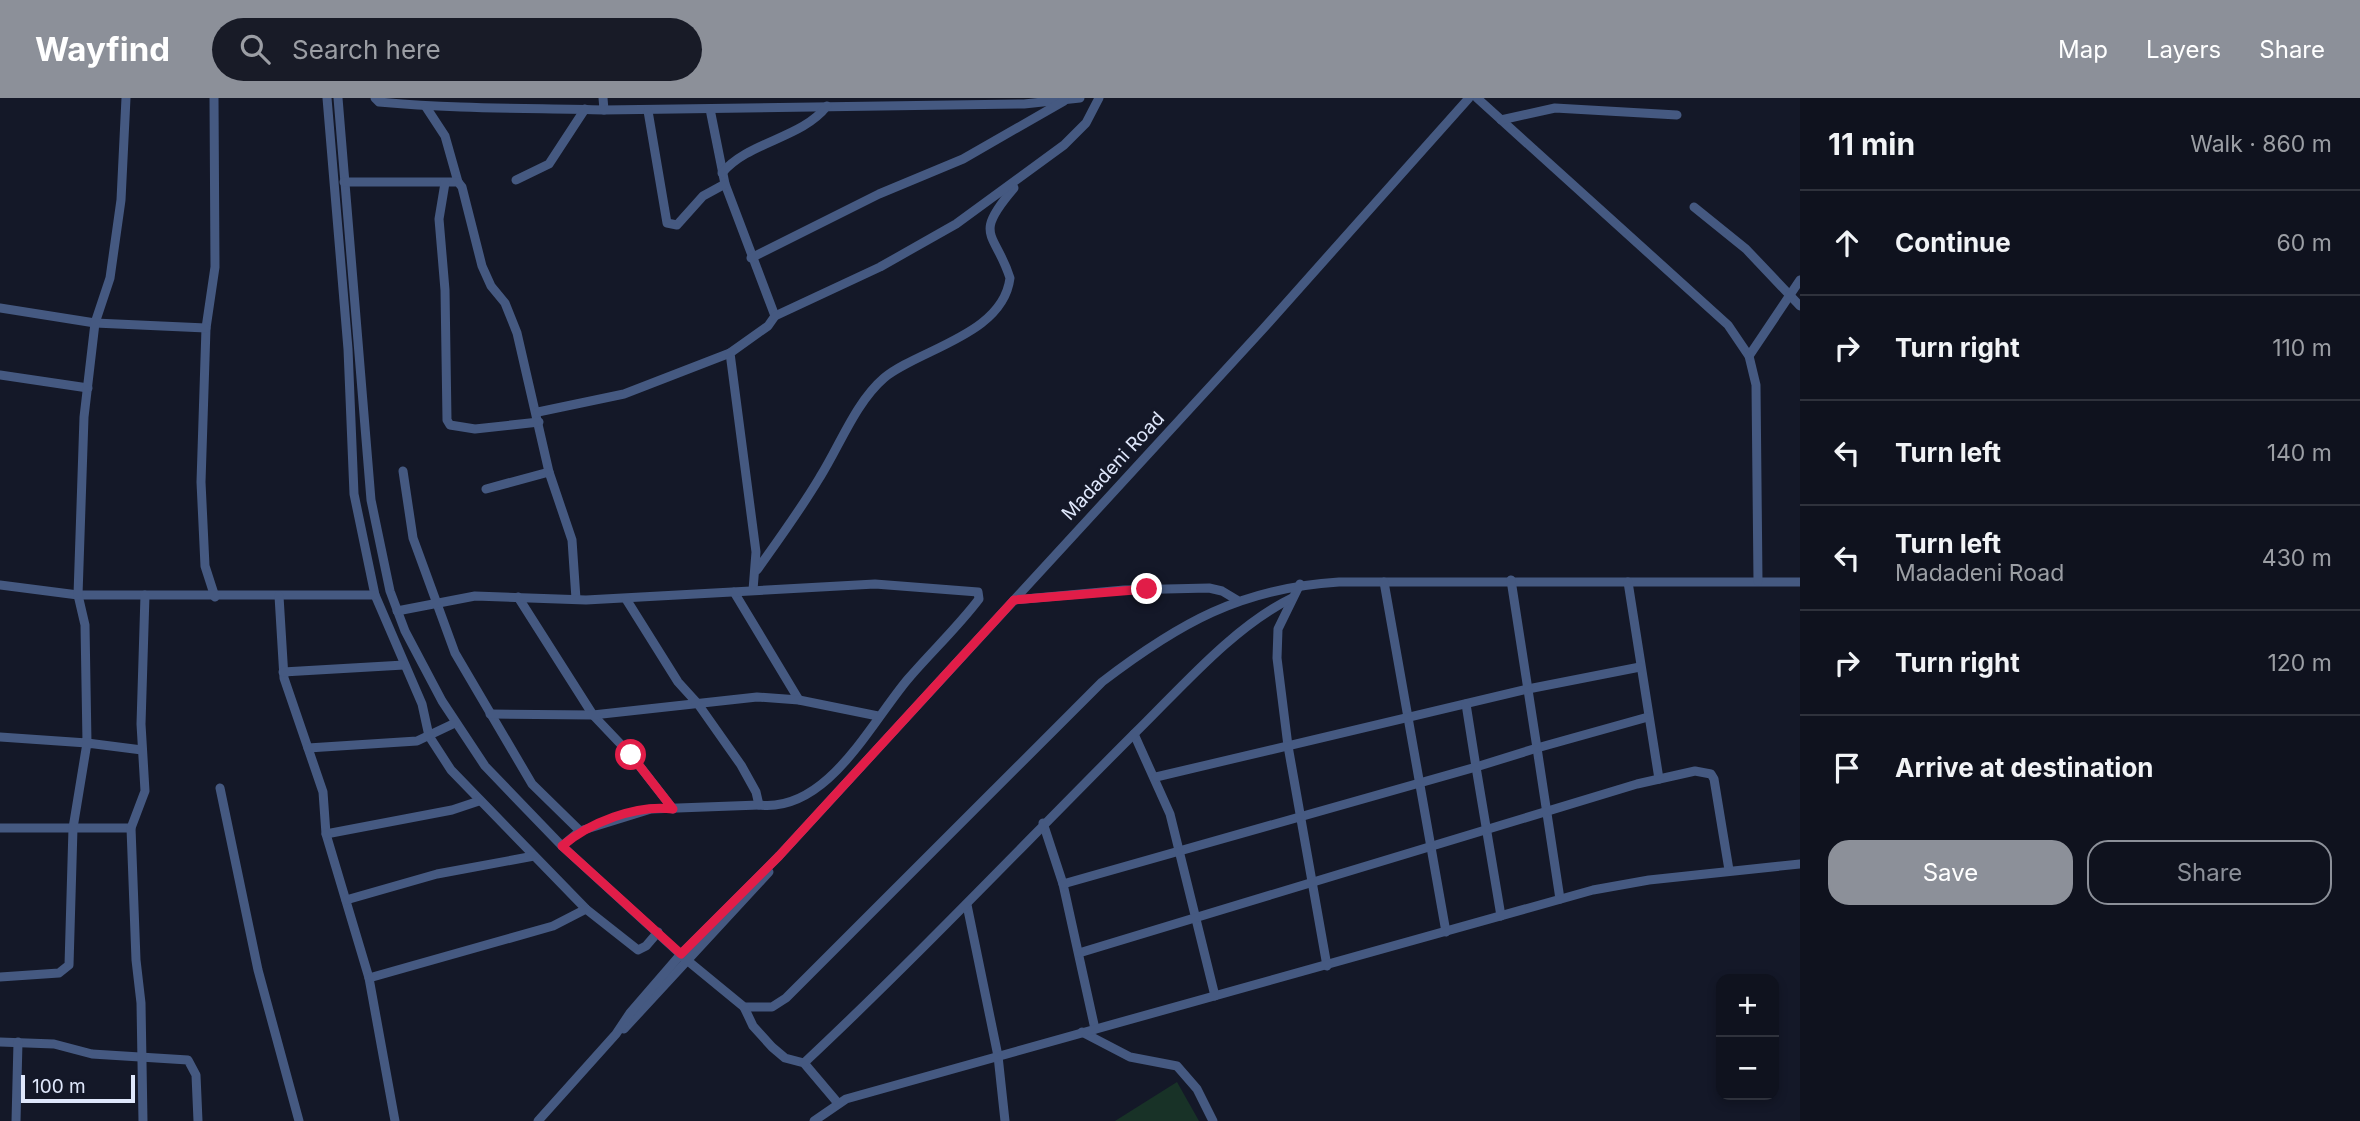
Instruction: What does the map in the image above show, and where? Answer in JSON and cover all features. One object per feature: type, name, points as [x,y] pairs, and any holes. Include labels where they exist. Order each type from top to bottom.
[{"type":"street","points":[[0,977],[59,973],[69,965],[73,828],[87,743],[85,625],[78,595],[79,510],[95,323],[110,278],[122,191],[126,98]]},
{"type":"street","points":[[214,98],[215,267],[206,328],[202,514],[205,566],[215,597]]},
{"type":"street","points":[[327,98],[348,349],[354,494],[375,595],[422,705],[429,736],[451,770],[479,801],[586,909],[636,949],[644,948],[658,932]]},
{"type":"street","points":[[338,98],[375,529],[397,611],[433,686],[485,766],[562,846],[685,958],[744,1007],[752,1026],[780,1055],[804,1063],[837,1102]]},
{"type":"street","points":[[375,98],[379,103],[426,107],[461,104],[648,111],[710,109],[731,103],[827,106],[1024,104],[1080,98]]},
{"type":"street","points":[[603,98],[604,110]]},
{"type":"street","points":[[445,183],[439,219],[445,290],[447,419],[450,425],[475,429],[538,417],[624,394],[730,353],[768,326],[775,316],[918,247],[1025,176],[1078,132],[1099,98]]},
{"type":"street","name":"Madadeni Road","points":[[538,1121],[616,1034],[630,1013],[685,958],[1014,600],[1469,98]]},
{"type":"street","points":[[1477,98],[1728,325],[1749,356],[1759,413],[1758,581]]},
{"type":"street","points":[[751,258],[868,200],[963,159],[1065,100]]},
{"type":"street","points":[[722,173],[738,160],[811,122],[827,106]]},
{"type":"street","points":[[426,107],[445,136],[458,182],[465,195],[482,266],[513,323],[550,472],[572,540],[576,599]]},
{"type":"street","points":[[1501,120],[1555,108],[1677,115]]},
{"type":"street","points":[[516,180],[550,163],[584,109]]},
{"type":"street","points":[[710,109],[725,184],[775,316]]},
{"type":"street","points":[[648,111],[667,223],[677,225],[703,196],[725,184]]},
{"type":"street","points":[[329,126],[341,127]]},
{"type":"street","points":[[757,570],[813,489],[873,388],[892,372],[975,329],[1000,301],[1010,278],[992,242],[990,226],[996,211],[1025,176]]},
{"type":"street","points":[[344,183],[405,180],[458,182]]},
{"type":"street","points":[[1694,207],[1746,249],[1800,306]]},
{"type":"street","points":[[1749,356],[1800,280]]},
{"type":"street","points":[[0,308],[95,323],[206,328]]},
{"type":"street","points":[[730,353],[757,570],[753,590]]},
{"type":"street","points":[[0,375],[88,387]]},
{"type":"street","points":[[403,471],[413,538],[455,653],[532,784],[580,831]]},
{"type":"street","points":[[486,489],[550,472]]},
{"type":"street","points":[[744,1007],[764,1009],[786,998],[1102,681],[1160,638],[1210,610],[1237,600],[1300,584],[1511,580],[1800,582]]},
{"type":"street","points":[[1511,580],[1560,899]]},
{"type":"street","points":[[1384,582],[1446,932]]},
{"type":"street","points":[[1628,582],[1659,779]]},
{"type":"street","points":[[397,611],[475,596],[626,599],[875,584],[978,592],[979,599],[967,615],[878,716],[850,756],[820,785],[790,803],[775,807],[759,805],[662,808],[622,816],[580,831],[562,846]]},
{"type":"street","points":[[1300,584],[1277,637],[1288,746],[1327,965]]},
{"type":"street","points":[[0,585],[78,595],[375,595]]},
{"type":"street","points":[[1014,600],[1124,590],[1214,588],[1237,600]]},
{"type":"street","points":[[734,593],[799,700]]},
{"type":"street","points":[[143,1121],[131,828],[145,791],[142,750],[145,595]]},
{"type":"street","points":[[279,596],[283,672],[323,792],[326,834],[369,978],[395,1121]]},
{"type":"street","points":[[518,597],[593,715],[631,755],[673,809]]},
{"type":"street","points":[[804,1063],[967,905],[1043,822],[1134,734],[1245,629],[1271,609],[1292,598]]},
{"type":"street","points":[[626,599],[678,682],[698,704],[751,780],[759,805]]},
{"type":"street","points":[[283,672],[404,664]]},
{"type":"street","points":[[1156,777],[1528,689],[1640,667]]},
{"type":"street","points":[[490,714],[593,715],[757,697],[799,700],[878,716]]},
{"type":"street","points":[[1466,704],[1501,916]]},
{"type":"street","points":[[1063,884],[1418,785],[1648,717]]},
{"type":"street","points":[[308,748],[410,742],[455,723]]},
{"type":"street","points":[[1134,734],[1156,777],[1180,851],[1215,996]]},
{"type":"street","points":[[0,737],[142,750]]},
{"type":"street","points":[[1079,953],[1486,829],[1695,771],[1711,774],[1729,870]]},
{"type":"street","points":[[220,788],[258,970],[299,1121]]},
{"type":"street","points":[[326,834],[452,810],[479,801]]},
{"type":"street","points":[[1043,822],[1063,884],[1095,1029]]},
{"type":"street","points":[[0,828],[131,828]]},
{"type":"street","points":[[346,900],[437,874],[534,856]]},
{"type":"street","points":[[814,1121],[837,1102],[1560,899],[1638,882],[1800,864]]},
{"type":"street","points":[[967,905],[998,1056],[1005,1121]]},
{"type":"street","points":[[369,978],[552,926],[586,909]]},
{"type":"street","points":[[1082,1032],[1130,1057],[1177,1066],[1197,1090],[1213,1121]]},
{"type":"street","points":[[0,1042],[54,1044],[92,1054],[181,1057],[192,1064],[196,1075],[198,1121]]},
{"type":"street","points":[[16,1121],[18,1042]]},
{"type":"green space","points":[[1177,1082],[1199,1121],[1115,1121]]},
{"type":"route","points":[[631,755],[673,809],[651,809],[600,823],[580,831],[562,846],[681,954],[779,856],[1014,600],[1147,589]]}]
